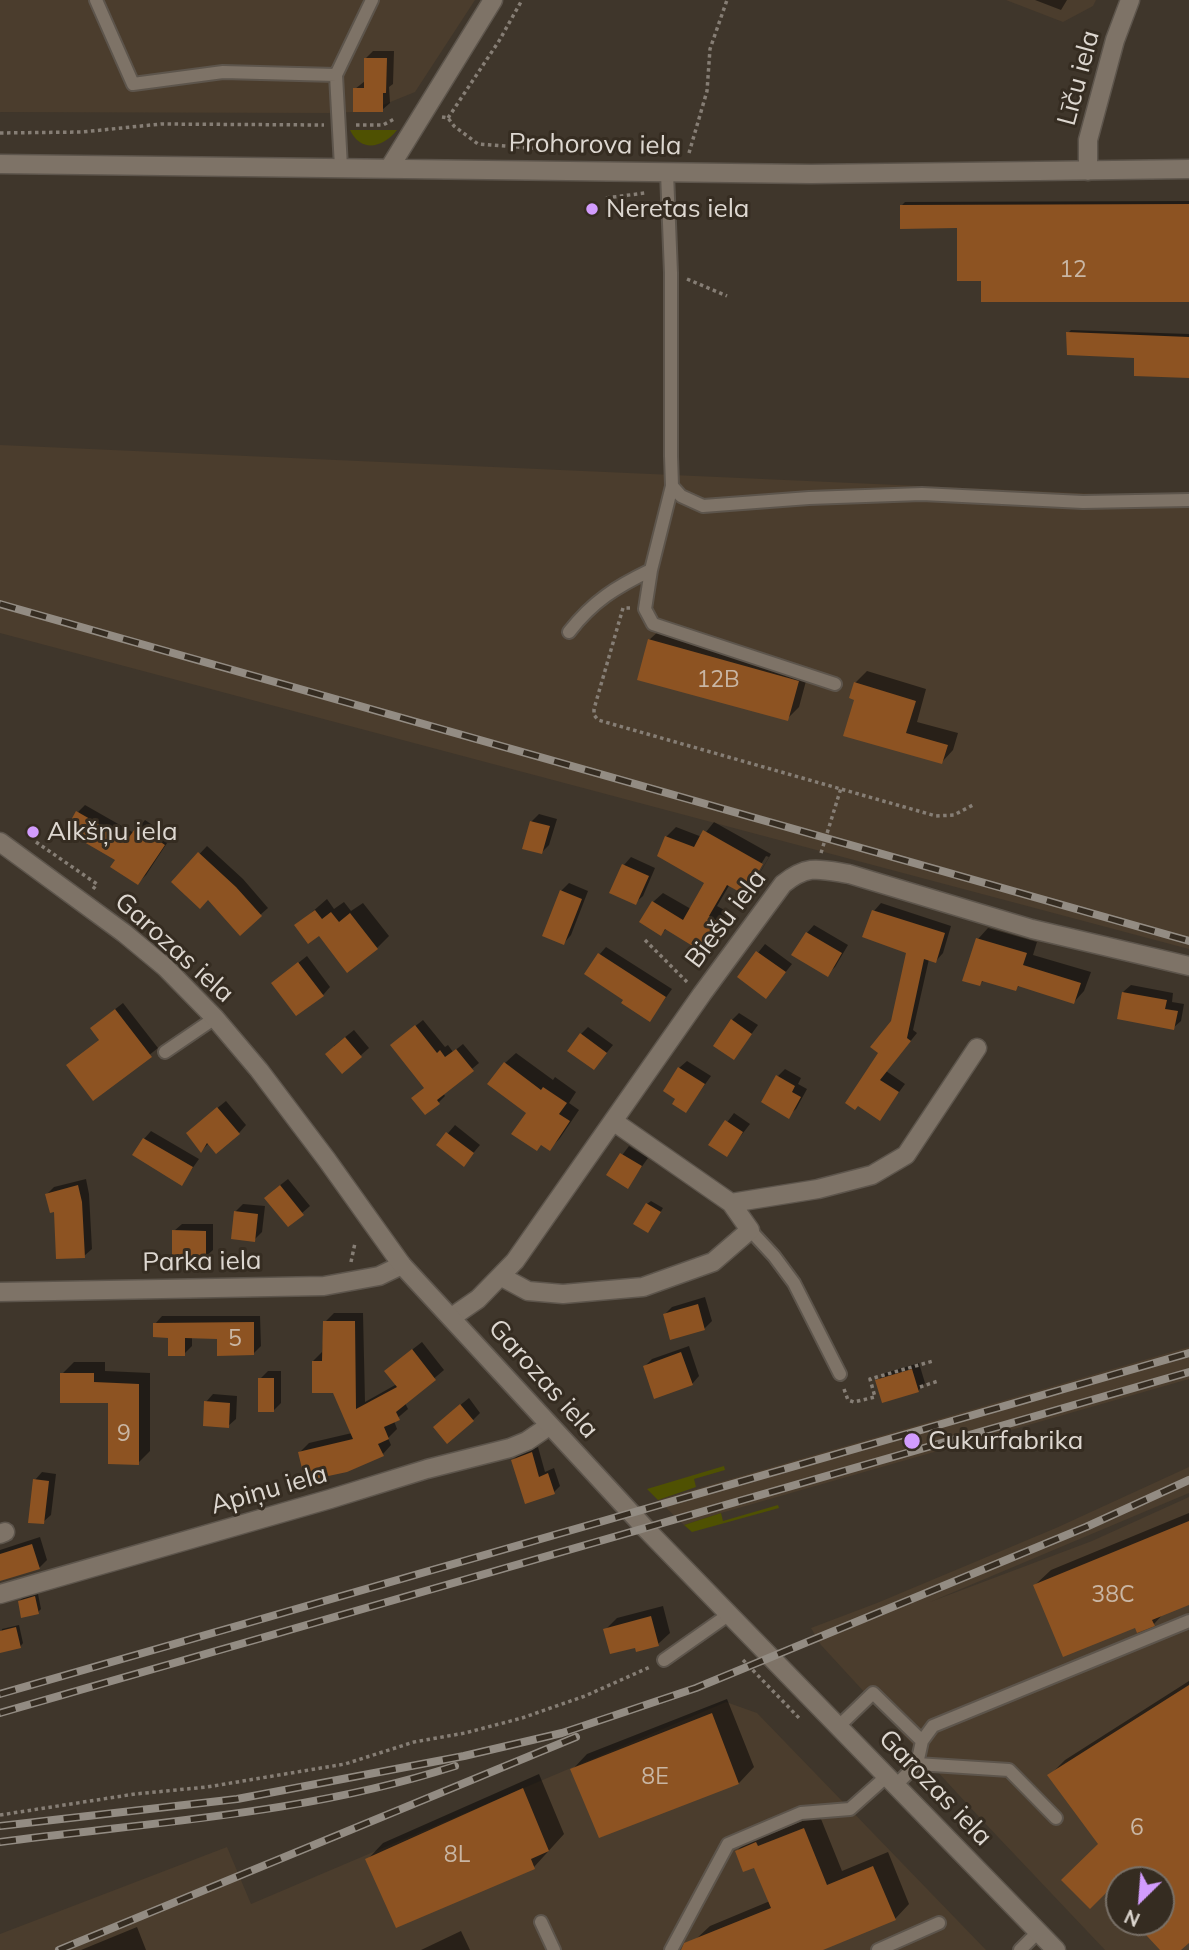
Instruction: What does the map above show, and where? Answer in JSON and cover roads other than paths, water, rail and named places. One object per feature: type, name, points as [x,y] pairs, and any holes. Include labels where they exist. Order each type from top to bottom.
[{"type":"street","points":[[390,167],[493,0]]},
{"type":"street","name":"Līču iela","points":[[1088,171],[1088,140],[1115,40],[1130,0]]},
{"type":"street","name":"Prohorova iela","points":[[0,164],[390,167],[676,173],[1189,169]]},
{"type":"street","name":"Garozas iela","points":[[0,842],[124,933],[165,967],[215,1018],[259,1070],[402,1265],[549,1426],[728,1615],[1055,1950]]},
{"type":"street","name":"Biešu iela","points":[[452,1317],[478,1299],[515,1261],[702,994],[783,884],[799,872],[818,869],[849,874],[1032,929],[1189,966]]},
{"type":"street","points":[[731,1203],[818,1189],[872,1175],[906,1155],[977,1048]]},
{"type":"street","points":[[502,1276],[528,1291],[563,1294],[643,1287],[713,1262],[750,1230],[731,1203],[613,1121]]},
{"type":"street","name":"Parka iela","points":[[0,1292],[324,1286],[380,1276],[402,1265]]},
{"type":"street","name":"Apiņu iela","points":[[0,1594],[330,1500],[427,1469],[509,1448],[527,1441],[549,1426]]},
{"type":"lane","points":[[96,0],[133,85],[223,72],[336,75]]},
{"type":"lane","points":[[341,167],[336,75],[372,0]]},
{"type":"lane","points":[[676,173],[668,194],[673,486],[651,570],[645,610],[653,624],[835,684]]},
{"type":"lane","points":[[673,486],[681,496],[703,506],[796,498],[922,494],[1083,502],[1189,500]]},
{"type":"lane","points":[[569,632],[586,610],[616,587],[651,570]]},
{"type":"lane","points":[[165,1052],[215,1018]]},
{"type":"lane","points":[[750,1230],[794,1283],[840,1374]]},
{"type":"lane","points":[[664,1660],[728,1615]]},
{"type":"lane","points":[[917,1764],[922,1741],[933,1726],[1189,1621]]},
{"type":"lane","points":[[839,1726],[873,1693],[922,1741]]},
{"type":"lane","points":[[671,1950],[728,1844],[801,1813],[850,1809],[917,1764],[1009,1770],[1056,1818]]},
{"type":"lane","points":[[541,1922],[554,1950]]},
{"type":"lane","points":[[878,1950],[939,1923]]},
{"type":"lane","points":[[1020,1950],[1038,1932]]},
{"type":"railway","points":[[0,604],[1189,941]]},
{"type":"railway","points":[[0,1694],[1189,1353]]},
{"type":"railway","points":[[0,1713],[1189,1372]]},
{"type":"railway","points":[[0,1826],[237,1799],[464,1756],[562,1733],[696,1688],[1086,1527],[1189,1480]]},
{"type":"railway","points":[[59,1950],[576,1737]]},
{"type":"railway","points":[[0,1842],[286,1806],[399,1782],[455,1766]]},
{"type":"place","name":"Neretas iela","points":[[592,209]]},
{"type":"place","name":"Alkšņu iela","points":[[33,832]]},
{"type":"place","name":"Cukurfabrika","points":[[912,1441]]}]
